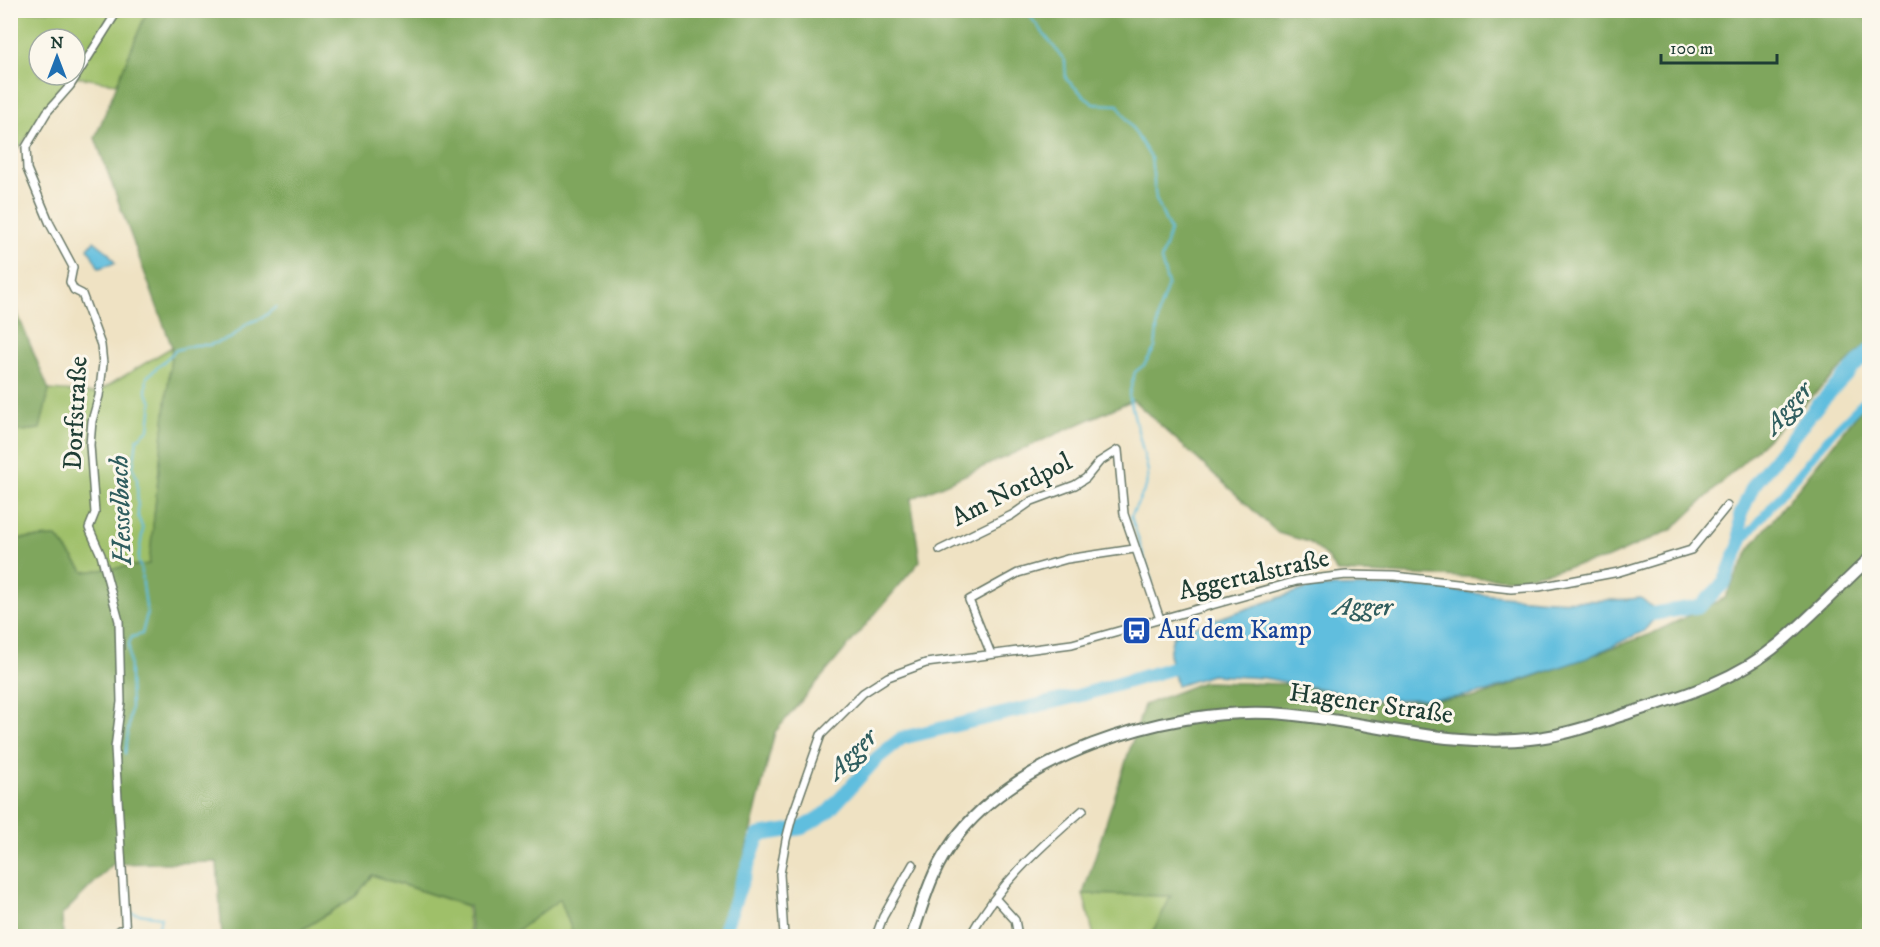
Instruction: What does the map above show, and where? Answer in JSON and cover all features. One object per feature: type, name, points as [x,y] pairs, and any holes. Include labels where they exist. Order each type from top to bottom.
[{"type":"main road","name":"Hagener Straße","points":[[912,936],[938,867],[947,850],[970,821],[1010,788],[1101,741],[1181,719],[1225,714],[1271,713],[1329,719],[1440,738],[1513,740],[1563,734],[1701,690],[1739,671],[1780,644],[1869,558]]},
{"type":"street","name":"Dorfstraße","points":[[118,10],[70,86],[47,112],[26,147],[27,169],[50,224],[73,267],[70,282],[74,290],[82,294],[102,354],[99,396],[92,422],[90,445],[95,513],[89,528],[101,555],[119,621],[121,702],[115,748],[126,934]]},
{"type":"street","name":"Am Nordpol","points":[[940,550],[1012,515],[1032,501],[1075,485],[1086,478],[1099,462],[1118,450],[1121,499],[1134,549]]},
{"type":"street","name":"Aggertalstraße","points":[[784,936],[780,874],[786,840],[821,735],[863,693],[888,676],[926,663],[1072,644],[1297,581],[1346,575],[1394,576],[1511,589],[1539,587],[1619,572],[1691,550],[1727,506]]},
{"type":"street","points":[[992,654],[969,600],[1018,573],[1067,560],[1134,549],[1160,619]]},
{"type":"street","points":[[970,936],[995,898],[1041,845],[1083,810]]},
{"type":"street","points":[[876,936],[883,917],[913,864]]},
{"type":"street","points":[[995,898],[1015,920],[1018,936]]},
{"type":"street","name":"Dorfstraße","points":[[112,936],[119,930],[126,934]]},
{"type":"green space","points":[[11,11],[147,11],[117,84],[87,79],[87,27],[27,27],[27,87],[65,87],[19,148],[11,144]]},
{"type":"green space","points":[[147,11],[1869,11],[1869,342],[1673,529],[1606,559],[1514,579],[1337,572],[1326,556],[1309,542],[1278,533],[1133,400],[911,499],[920,561],[775,732],[725,936],[574,936],[560,899],[510,936],[472,936],[469,906],[372,875],[356,896],[292,936],[222,936],[217,862],[113,864],[62,915],[63,936],[11,936],[11,539],[57,537],[84,572],[149,564],[172,347],[95,138]]},
{"type":"green space","points":[[11,298],[49,390],[40,429],[11,432]]},
{"type":"green space","points":[[172,347],[149,564],[84,572],[57,537],[11,539],[11,432],[40,429],[49,390],[96,393]]},
{"type":"green space","points":[[1869,399],[1869,936],[1151,936],[1171,896],[1083,894],[1144,705],[1203,682],[1288,684],[1383,703],[1478,697],[1653,633],[1725,598],[1751,547]]},
{"type":"green space","points":[[372,875],[467,906],[470,936],[292,936],[356,896]]},
{"type":"green space","points":[[1083,894],[1171,896],[1151,936],[1094,936]]},
{"type":"green space","points":[[560,899],[574,936],[510,936]]},
{"type":"water","points":[[94,241],[108,252],[115,263],[99,268],[88,248]]},
{"type":"water","points":[[1413,586],[1556,600],[1641,598],[1659,613],[1644,631],[1587,658],[1486,692],[1452,698],[1383,700],[1264,678],[1211,675],[1177,686],[1169,654],[1173,636],[1184,630],[1311,587]]},
{"type":"waterway","points":[[1025,10],[1065,61],[1066,79],[1093,104],[1118,105],[1151,158],[1156,199],[1170,231],[1161,260],[1168,285],[1159,311],[1155,348],[1144,365],[1135,372],[1129,395],[1148,471],[1146,487],[1131,516],[1152,582]]},
{"type":"waterway","name":"Hesselbach","points":[[125,755],[131,707],[129,643],[132,637],[142,634],[147,614],[138,560],[143,529],[138,517],[137,478],[133,468],[137,439],[149,429],[152,402],[146,392],[147,377],[176,350],[194,345],[209,345],[231,338],[248,323],[262,318],[276,307]]},
{"type":"waterway","name":"Agger","points":[[1640,616],[1700,606],[1724,583],[1740,544],[1740,516],[1753,486],[1818,405],[1870,350]]},
{"type":"waterway","points":[[1740,544],[1832,433],[1870,395]]},
{"type":"waterway","name":"Agger","points":[[722,936],[759,835],[802,828],[828,812],[877,758],[902,738],[1081,695],[1190,663]]},
{"type":"waterway","name":"Hesselbach","points":[[131,913],[161,917],[157,936]]},
{"type":"place","name":"Auf dem Kamp","points":[[1137,630]]}]
